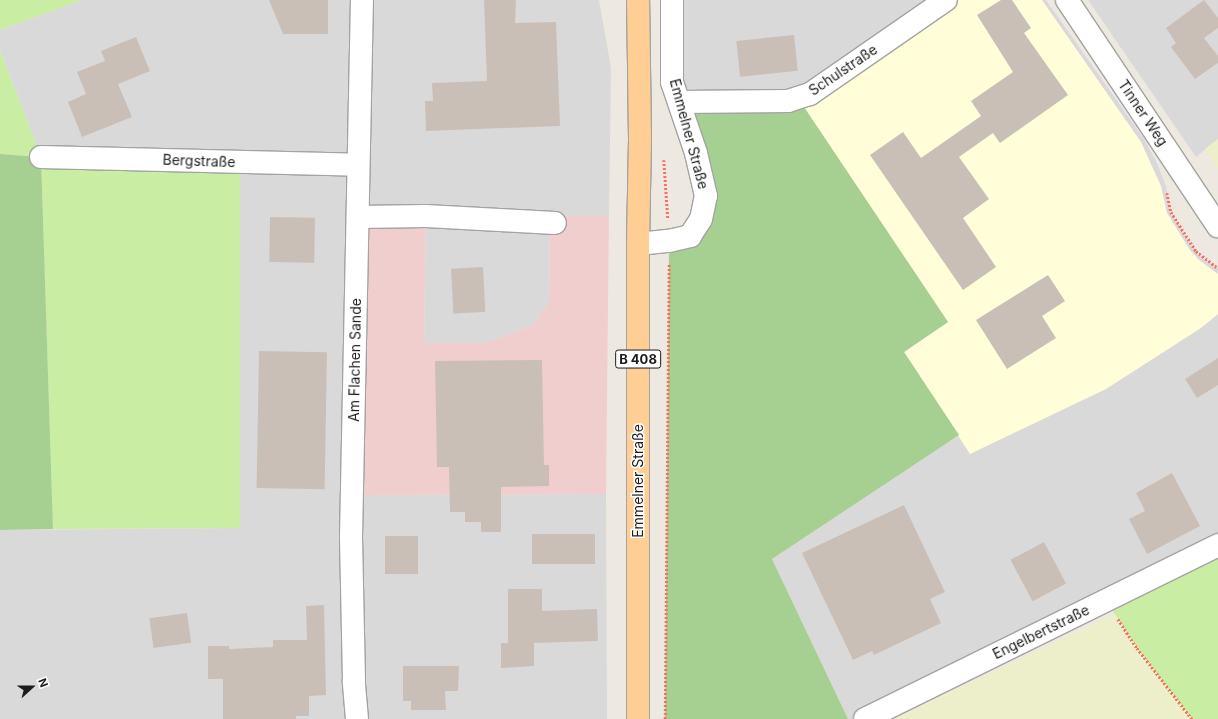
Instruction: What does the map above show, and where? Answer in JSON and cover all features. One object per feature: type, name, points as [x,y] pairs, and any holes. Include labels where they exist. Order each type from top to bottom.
[{"type":"main road","name":"Emmelner Straße","points":[[638,0],[640,138],[638,244],[638,719]]},
{"type":"street","name":"Am Flachen Sande","points":[[357,719],[354,681],[351,537],[362,0]]},
{"type":"street","name":"Emmelner Straße","points":[[638,244],[669,241],[690,236],[701,219],[706,196],[696,153],[672,82],[672,0]]},
{"type":"street","name":"Schulstraße","points":[[679,102],[788,101],[810,94],[946,0]]},
{"type":"street","name":"Tinner Weg","points":[[1067,0],[1218,226]]},
{"type":"street","name":"Bergstraße","points":[[41,157],[358,165]]},
{"type":"street","points":[[358,216],[426,216],[555,223]]},
{"type":"street","name":"Engelbertstraße","points":[[865,719],[1218,545]]},
{"type":"path","points":[[664,154],[669,241],[665,719]]},
{"type":"path","points":[[1106,600],[1137,648],[1192,719]]},
{"type":"shaded area","points":[[82,0],[599,0],[611,68],[609,216],[550,216],[549,302],[533,325],[484,343],[424,343],[426,216],[352,495],[606,494],[607,719],[0,719],[0,530],[240,528],[240,162],[41,157],[0,50],[0,30]]},
{"type":"shaded area","points":[[672,0],[1046,0],[1144,139],[1157,163],[1166,186],[1171,212],[1196,251],[1218,268],[1218,545],[865,719],[848,719],[772,559],[958,435],[679,102]]},
{"type":"shaded area","points":[[952,0],[1042,0],[1141,142],[1161,186],[1167,213],[1190,250],[1199,260],[1218,274],[1218,314],[1201,328],[1106,389],[970,454],[904,352],[948,322],[803,106]]},
{"type":"shaded area","points":[[1088,0],[1218,0],[1218,139],[1196,157]]},
{"type":"shaded area","points":[[1218,139],[1218,169],[1205,149]]},
{"type":"shaded area","points":[[426,216],[424,343],[484,343],[533,325],[549,302],[550,216],[609,216],[606,494],[352,495],[358,217]]},
{"type":"shaded area","points":[[1115,614],[1137,648],[1192,719],[893,719]]},
{"type":"green space","points":[[0,0],[82,0],[0,30]]},
{"type":"green space","points":[[0,50],[41,157],[0,154]]},
{"type":"green space","points":[[798,98],[948,322],[904,352],[959,435],[772,559],[848,719],[665,719],[669,241],[701,219],[679,102]]},
{"type":"green space","points":[[0,154],[41,157],[53,529],[0,530]]},
{"type":"green space","points":[[41,157],[240,162],[240,528],[53,529]]},
{"type":"green space","points":[[1218,545],[1218,719],[1192,719],[1137,648],[1106,600]]},
{"type":"building","points":[[269,0],[328,0],[328,34],[283,34]]},
{"type":"building","points":[[484,0],[516,0],[515,23],[556,22],[560,126],[426,131],[425,101],[433,101],[432,83],[487,81]]},
{"type":"building","points":[[1001,0],[1012,0],[1031,28],[1024,33],[1068,95],[1000,143],[993,133],[959,157],[989,199],[963,218],[996,267],[963,290],[870,155],[903,132],[921,158],[981,116],[971,101],[1013,72],[977,15]]},
{"type":"building","points":[[1204,0],[1218,18],[1218,28],[1204,38],[1218,56],[1218,63],[1195,79],[1171,47],[1176,43],[1166,28]]},
{"type":"building","points":[[794,35],[798,71],[740,77],[736,41]]},
{"type":"building","points":[[136,37],[150,71],[118,84],[132,117],[82,137],[68,102],[86,94],[77,72],[105,61],[101,51]]},
{"type":"building","points":[[270,217],[315,218],[314,263],[269,262]]},
{"type":"building","points":[[483,267],[485,312],[453,314],[451,269]]},
{"type":"building","points":[[1048,275],[1065,301],[1042,316],[1056,338],[1007,369],[976,320]]},
{"type":"building","points":[[259,351],[327,352],[325,489],[257,488]]},
{"type":"building","points":[[1218,358],[1218,385],[1197,398],[1185,379]]},
{"type":"building","points":[[542,360],[544,465],[549,465],[549,486],[501,487],[501,532],[481,532],[481,522],[465,522],[465,512],[450,512],[449,467],[437,467],[435,361]]},
{"type":"building","points":[[1172,473],[1200,526],[1147,554],[1129,519],[1145,511],[1136,493]]},
{"type":"building","points":[[904,505],[945,592],[930,599],[941,623],[874,655],[872,651],[853,660],[802,553]]},
{"type":"building","points":[[532,534],[595,534],[595,564],[532,564]]},
{"type":"building","points":[[385,536],[418,536],[418,574],[385,574]]},
{"type":"building","points":[[1044,542],[1066,583],[1033,601],[1010,560]]},
{"type":"building","points":[[508,589],[542,589],[542,611],[597,609],[598,641],[534,643],[534,666],[501,668],[501,643],[508,643]]},
{"type":"building","points":[[324,605],[326,695],[309,696],[309,716],[296,716],[296,719],[223,719],[223,679],[208,679],[208,646],[229,646],[229,649],[273,647],[273,640],[307,640],[306,606]]},
{"type":"building","points":[[187,613],[191,643],[154,648],[149,618]]},
{"type":"building","points":[[403,666],[459,666],[458,691],[445,691],[446,710],[411,710],[411,701],[403,701]]}]
